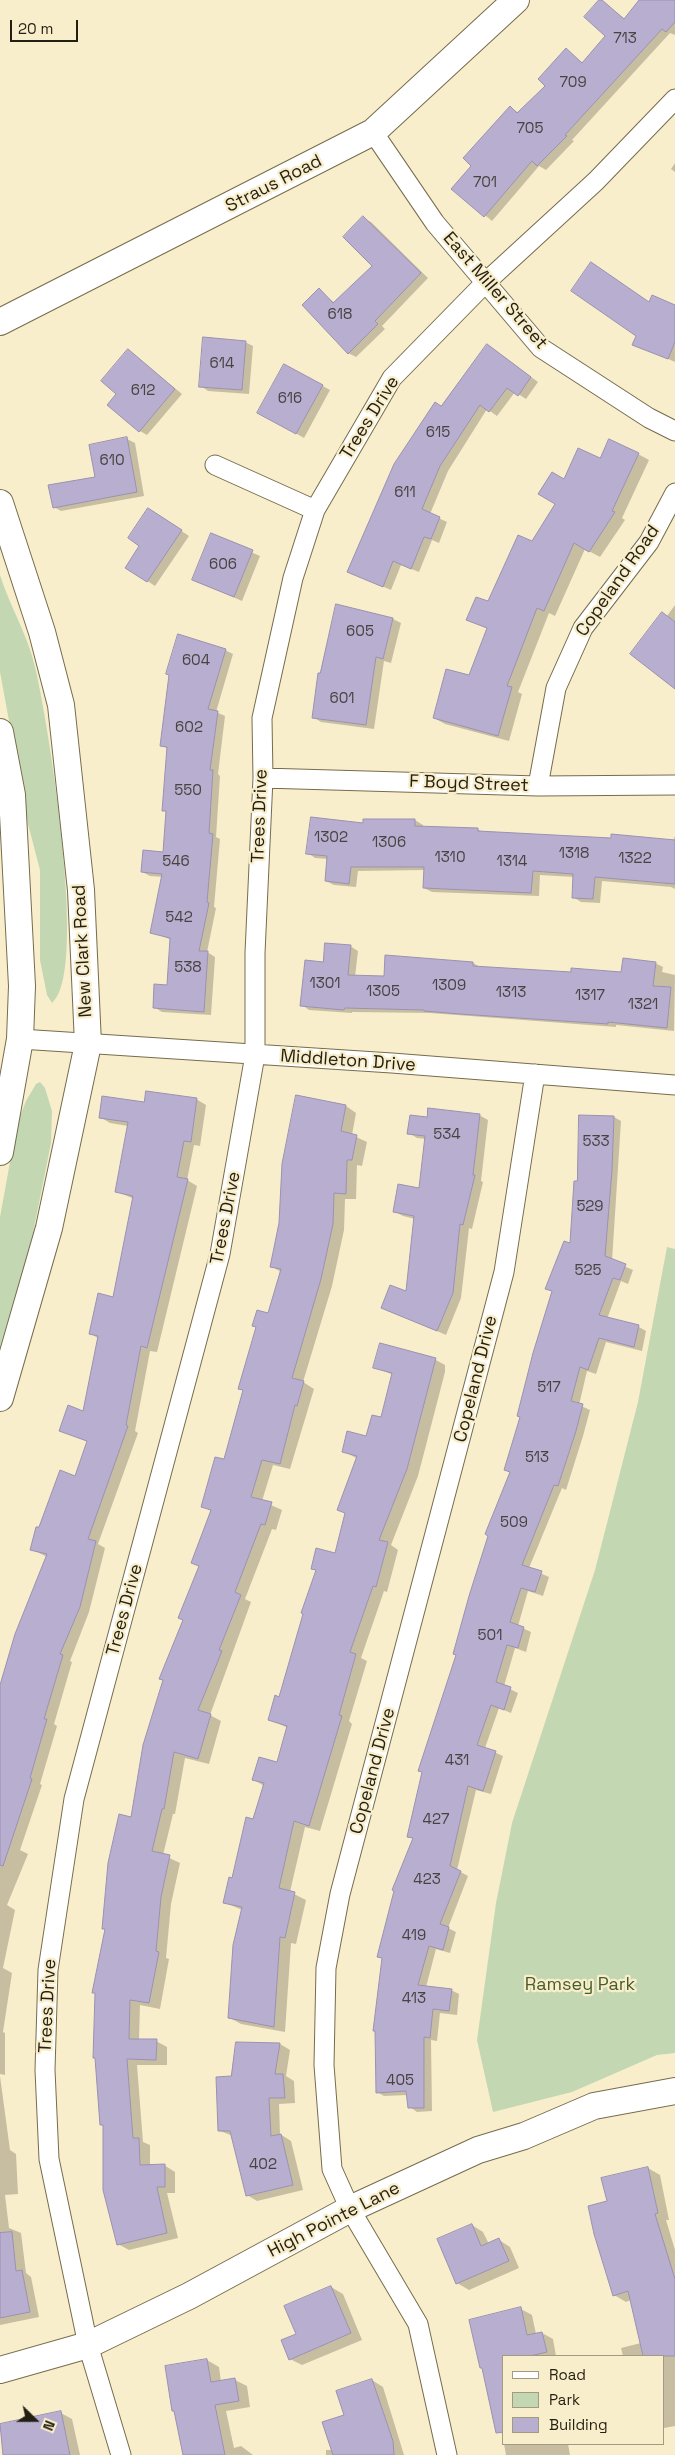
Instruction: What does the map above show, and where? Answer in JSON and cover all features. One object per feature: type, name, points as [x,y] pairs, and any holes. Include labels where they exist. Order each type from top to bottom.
[{"type":"street","name":"Straus Road","points":[[0,322],[373,132],[516,0]]},
{"type":"street","name":"Trees Drive","points":[[121,2455],[88,2345],[49,2159],[45,2070],[48,1970],[74,1799],[220,1254],[255,1055],[255,936],[263,778],[262,718],[293,578],[315,510],[392,378],[486,282],[596,181],[675,99]]},
{"type":"street","name":"East Miller Street","points":[[373,132],[435,224],[541,348],[649,418],[675,431]]},
{"type":"street","points":[[215,465],[315,510]]},
{"type":"street","name":"Copeland Road","points":[[538,786],[556,688],[583,628],[649,542],[675,493]]},
{"type":"street","name":"New Clark Road","points":[[0,503],[42,632],[61,705],[81,890],[88,1044],[48,1228],[0,1398]]},
{"type":"street","points":[[0,732],[12,795],[22,986],[20,1039],[0,1152]]},
{"type":"street","name":"F Boyd Street","points":[[263,778],[538,786],[675,785]]},
{"type":"street","name":"Middleton Drive","points":[[20,1039],[535,1074],[675,1086]]},
{"type":"street","name":"Copeland Drive","points":[[448,2455],[418,2324],[350,2209],[332,2169],[324,2065],[326,1968],[340,1894],[504,1272],[535,1074]]},
{"type":"street","name":"High Pointe Lane","points":[[0,2370],[88,2345],[189,2296],[350,2209],[478,2150],[524,2136],[594,2106],[675,2091]]},
{"type":"green space","points":[[0,575],[32,655],[41,694],[56,787],[66,897],[67,945],[63,982],[52,1003],[47,995],[40,960],[40,870],[28,824],[0,672]]},
{"type":"green space","points":[[40,1082],[45,1088],[52,1111],[51,1143],[33,1233],[0,1357],[0,1217],[17,1124],[26,1101],[36,1084]]},
{"type":"green space","name":"Ramsey Park","points":[[667,1247],[675,1249],[675,2053],[657,2055],[572,2092],[493,2112],[477,2040],[496,1903],[512,1823],[595,1570],[638,1402]]},
{"type":"building","points":[[599,0],[602,0],[624,19],[639,0],[675,0],[675,22],[666,32],[662,29],[565,135],[567,136],[537,166],[532,161],[484,217],[451,189],[471,166],[463,158],[510,106],[517,113],[545,86],[538,79],[566,48],[582,63],[605,36],[584,17]]},
{"type":"building","points":[[363,216],[421,273],[375,321],[378,324],[348,354],[302,305],[319,288],[333,303],[372,266],[343,237]]},
{"type":"building","points":[[591,262],[649,302],[652,295],[675,305],[675,342],[668,359],[632,345],[636,336],[571,291]]},
{"type":"building","points":[[203,337],[246,341],[242,390],[199,387]]},
{"type":"building","points":[[487,344],[531,377],[518,396],[507,388],[489,412],[480,405],[440,466],[422,509],[440,517],[431,539],[424,537],[411,569],[393,561],[383,587],[347,572],[394,464],[435,402],[441,406]]},
{"type":"building","points":[[128,349],[175,389],[139,432],[107,405],[116,394],[101,381]]},
{"type":"building","points":[[284,364],[323,385],[296,434],[257,413]]},
{"type":"building","points":[[127,437],[137,492],[53,508],[48,485],[95,477],[89,445]]},
{"type":"building","points":[[609,439],[639,453],[612,511],[615,512],[589,552],[574,543],[544,611],[537,608],[507,686],[512,687],[498,736],[433,718],[446,669],[469,675],[487,628],[466,620],[476,597],[488,601],[518,535],[532,541],[555,504],[538,494],[552,472],[564,479],[578,448],[600,458]]},
{"type":"building","points":[[148,508],[182,530],[147,582],[125,568],[139,546],[128,538]]},
{"type":"building","points":[[211,533],[253,550],[234,597],[192,580]]},
{"type":"building","points":[[336,604],[393,618],[383,659],[376,657],[366,725],[312,718],[318,673],[320,673]]},
{"type":"building","points":[[662,612],[675,622],[675,689],[630,654]]},
{"type":"building","points":[[178,634],[226,649],[208,709],[218,711],[210,770],[213,770],[209,833],[213,834],[207,902],[209,903],[199,951],[208,951],[204,1012],[153,1008],[154,984],[167,985],[170,938],[150,933],[162,874],[141,872],[143,850],[163,852],[166,811],[162,811],[167,747],[160,746],[169,675],[166,674]]},
{"type":"building","points":[[311,817],[363,823],[363,819],[415,819],[415,826],[478,828],[478,831],[611,838],[611,834],[675,840],[675,884],[595,877],[593,899],[572,898],[573,874],[533,871],[531,893],[423,888],[424,867],[351,867],[349,884],[325,881],[327,856],[306,854]]},
{"type":"building","points":[[325,943],[351,945],[348,975],[384,976],[385,955],[473,962],[473,966],[571,972],[571,968],[621,972],[623,958],[656,962],[653,986],[671,987],[667,1028],[608,1022],[608,1024],[424,1010],[345,1008],[344,1010],[300,1006],[305,960],[323,962]]},
{"type":"building","points":[[146,1091],[197,1098],[191,1142],[184,1141],[177,1177],[188,1179],[147,1348],[141,1346],[126,1425],[128,1426],[88,1539],[96,1541],[80,1607],[60,1654],[63,1655],[44,1719],[47,1719],[30,1778],[32,1779],[3,1866],[0,1865],[0,1685],[15,1634],[47,1554],[30,1550],[36,1527],[39,1527],[60,1470],[75,1476],[87,1441],[59,1431],[68,1405],[83,1411],[98,1336],[89,1334],[98,1293],[113,1297],[133,1196],[115,1192],[128,1122],[99,1118],[102,1096],[144,1102]]},
{"type":"building","points":[[296,1095],[346,1105],[341,1131],[357,1135],[352,1160],[347,1160],[346,1194],[334,1193],[333,1224],[321,1279],[292,1378],[304,1381],[297,1406],[295,1405],[280,1464],[262,1460],[251,1497],[272,1502],[265,1525],[261,1524],[235,1592],[241,1595],[219,1650],[222,1651],[198,1710],[211,1714],[198,1759],[174,1752],[164,1809],[162,1809],[152,1851],[170,1855],[161,1897],[156,1951],[159,1952],[149,2003],[130,2000],[129,2039],[157,2039],[156,2060],[127,2059],[133,2138],[139,2138],[140,2165],[165,2164],[165,2187],[157,2187],[167,2233],[117,2245],[103,2190],[103,2125],[100,2125],[95,2058],[93,2058],[95,1993],[92,1993],[105,1929],[102,1929],[108,1863],[119,1814],[131,1817],[143,1745],[163,1680],[159,1679],[183,1620],[178,1618],[199,1566],[191,1563],[211,1510],[201,1507],[215,1457],[224,1459],[243,1390],[238,1389],[256,1327],[252,1326],[257,1310],[268,1313],[281,1269],[270,1267],[279,1223],[282,1164]]},
{"type":"building","points":[[428,1108],[480,1114],[473,1175],[475,1175],[463,1225],[460,1224],[453,1293],[437,1331],[381,1308],[390,1285],[406,1291],[414,1216],[393,1212],[398,1184],[419,1188],[425,1136],[407,1134],[410,1115],[427,1117]]},
{"type":"building","points":[[579,1115],[614,1116],[605,1256],[626,1264],[620,1280],[613,1278],[599,1315],[639,1325],[634,1347],[599,1338],[588,1370],[580,1367],[571,1401],[583,1404],[576,1431],[558,1486],[554,1485],[522,1565],[542,1571],[535,1592],[521,1588],[510,1622],[524,1627],[518,1648],[507,1645],[496,1682],[511,1687],[504,1710],[491,1705],[477,1745],[496,1751],[483,1791],[468,1786],[450,1866],[461,1871],[440,1924],[449,1927],[443,1950],[429,1946],[418,1985],[452,1989],[449,2011],[433,2009],[430,2038],[424,2037],[424,2108],[408,2108],[406,2091],[376,2093],[375,2031],[373,2031],[382,1958],[377,1957],[394,1891],[392,1890],[413,1838],[407,1837],[422,1772],[418,1771],[456,1655],[453,1654],[488,1536],[485,1534],[510,1472],[504,1470],[520,1417],[517,1416],[533,1353],[552,1291],[545,1289],[564,1241],[570,1243],[574,1181],[577,1181]]},
{"type":"building","points":[[380,1343],[436,1358],[407,1469],[379,1540],[388,1542],[376,1587],[373,1586],[350,1652],[356,1654],[339,1715],[342,1716],[309,1826],[294,1821],[279,1888],[295,1892],[285,1938],[280,1937],[274,2027],[228,2018],[233,1945],[242,1907],[223,1903],[229,1877],[232,1878],[246,1817],[253,1819],[264,1783],[252,1780],[259,1757],[277,1762],[287,1726],[268,1720],[275,1695],[279,1697],[303,1614],[301,1613],[316,1570],[311,1569],[316,1548],[335,1553],[345,1513],[337,1510],[357,1456],[342,1452],[347,1431],[366,1436],[372,1415],[381,1417],[392,1373],[373,1368]]},
{"type":"building","points":[[236,2042],[280,2043],[275,2074],[283,2074],[285,2098],[269,2098],[271,2136],[281,2134],[293,2185],[246,2196],[230,2131],[218,2131],[216,2077],[231,2076]]},
{"type":"building","points":[[648,2167],[658,2213],[655,2214],[675,2279],[675,2356],[643,2355],[628,2291],[613,2296],[594,2234],[588,2206],[607,2201],[601,2178]]},
{"type":"building","points":[[472,2224],[481,2246],[499,2238],[509,2261],[456,2284],[437,2239]]},
{"type":"building","points":[[12,2232],[16,2271],[22,2270],[30,2312],[0,2318],[0,2233]]},
{"type":"building","points":[[331,2286],[351,2333],[289,2360],[281,2340],[296,2334],[284,2306]]},
{"type":"building","points":[[521,2307],[527,2335],[542,2332],[547,2352],[534,2355],[502,2355],[502,2432],[496,2433],[469,2320]]},
{"type":"building","points":[[207,2359],[211,2382],[235,2378],[239,2401],[215,2405],[225,2455],[183,2455],[174,2411],[172,2411],[165,2366]]},
{"type":"building","points":[[372,2379],[393,2441],[394,2455],[333,2455],[322,2422],[344,2415],[336,2391]]},
{"type":"building","points":[[61,2411],[70,2455],[3,2455],[0,2424]]}]
